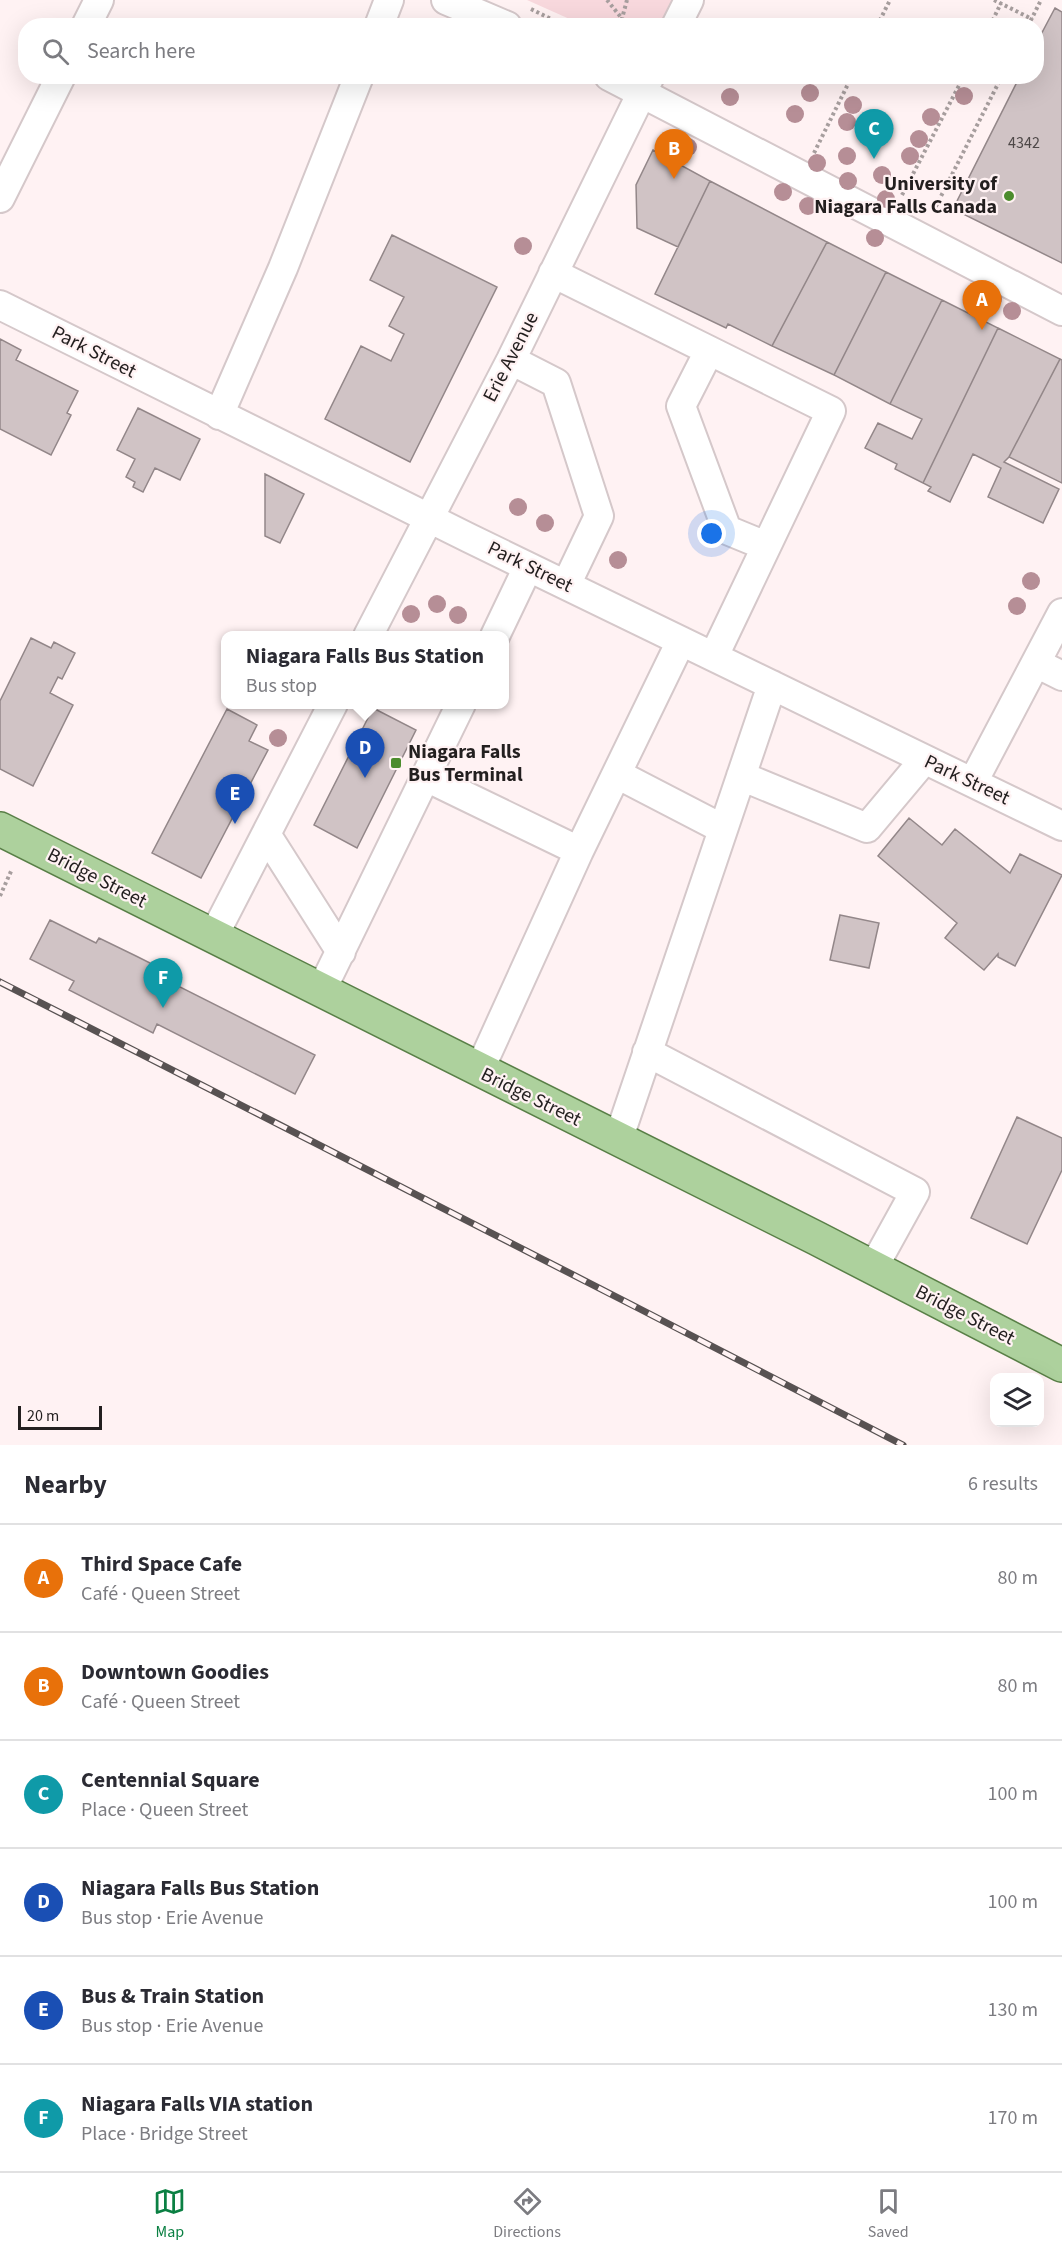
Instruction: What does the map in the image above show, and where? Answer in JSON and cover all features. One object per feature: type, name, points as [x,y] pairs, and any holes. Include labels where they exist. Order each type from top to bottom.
[{"type":"main road","name":"Bridge Street","points":[[0,829],[1062,1365]]},
{"type":"street","points":[[90,18],[99,0]]},
{"type":"street","points":[[382,18],[389,0]]},
{"type":"street","points":[[446,0],[515,15]]},
{"type":"street","points":[[680,18],[689,0]]},
{"type":"street","points":[[0,198],[57,84]]},
{"type":"street","points":[[219,415],[283,268],[356,84]]},
{"type":"street","points":[[646,85],[1062,311]]},
{"type":"street","name":"Erie Avenue","points":[[371,631],[511,360],[646,85]]},
{"type":"street","points":[[553,273],[831,411],[714,656]]},
{"type":"street","name":"Park Street","points":[[0,305],[428,518],[1062,826]]},
{"type":"street","points":[[710,351],[681,406],[727,530],[766,546]]},
{"type":"street","points":[[511,360],[556,383],[599,516],[566,585]]},
{"type":"street","points":[[497,631],[528,567]]},
{"type":"street","points":[[973,782],[1062,613]]},
{"type":"street","points":[[479,1071],[579,851],[681,641]]},
{"type":"street","points":[[1036,663],[1062,676]]},
{"type":"street","points":[[618,1140],[772,685]]},
{"type":"street","points":[[213,937],[331,709]]},
{"type":"street","points":[[321,991],[459,709]]},
{"type":"street","points":[[741,776],[867,828],[924,760]]},
{"type":"street","points":[[616,774],[723,829]]},
{"type":"street","points":[[426,777],[579,851]]},
{"type":"street","points":[[266,834],[341,952]]},
{"type":"street","points":[[647,1052],[915,1192],[873,1268]]},
{"type":"path","points":[[607,0],[622,18]]},
{"type":"path","points":[[622,18],[627,0]]},
{"type":"path","points":[[881,18],[890,0]]},
{"type":"path","points":[[994,0],[1030,18]]},
{"type":"path","points":[[1032,18],[1041,0]]},
{"type":"path","points":[[994,18],[1001,3]]},
{"type":"path","points":[[813,156],[848,84]]},
{"type":"path","points":[[900,199],[960,84]]},
{"type":"path","points":[[931,215],[998,84]]},
{"type":"shaded area","points":[[527,0],[675,0],[667,18],[567,18]]},
{"type":"building","points":[[1055,8],[1062,12],[1062,263],[953,209],[1016,84],[1044,84],[1044,29]]},
{"type":"building","points":[[653,150],[710,181],[678,247],[637,228],[636,185]]},
{"type":"building","points":[[710,181],[827,242],[772,346],[728,324],[726,328],[655,294]]},
{"type":"building","points":[[392,235],[497,287],[410,462],[325,419],[361,346],[391,361],[404,334],[389,326],[404,297],[370,280]]},
{"type":"building","points":[[827,242],[886,272],[834,375],[772,346]]},
{"type":"building","points":[[886,272],[942,300],[890,404],[834,375]]},
{"type":"building","points":[[942,300],[998,328],[923,483],[895,469],[897,464],[865,448],[878,423],[912,439],[922,419],[890,404]]},
{"type":"building","points":[[998,328],[1060,359],[1009,457],[1004,462],[1059,489],[1043,523],[988,497],[1001,468],[973,454],[950,502],[928,491],[931,487],[923,483]]},
{"type":"building","points":[[0,339],[21,350],[16,360],[78,391],[67,413],[71,415],[51,455],[0,429]]},
{"type":"building","points":[[1060,359],[1062,360],[1062,483],[1009,457]]},
{"type":"building","points":[[138,408],[200,439],[180,480],[155,468],[143,492],[133,487],[135,482],[126,477],[135,459],[117,450]]},
{"type":"building","points":[[265,474],[304,494],[280,543],[265,536]]},
{"type":"building","points":[[31,638],[51,648],[54,642],[75,653],[62,679],[58,677],[50,693],[73,705],[33,786],[0,769],[0,701]]},
{"type":"building","points":[[227,709],[257,725],[249,741],[268,750],[201,878],[152,853]]},
{"type":"building","points":[[372,709],[416,730],[357,848],[314,825]]},
{"type":"building","points":[[909,818],[942,845],[955,829],[1010,873],[1020,854],[1062,875],[1015,966],[998,957],[998,954],[984,970],[945,938],[957,923],[878,856]]},
{"type":"building","points":[[840,915],[879,923],[869,968],[830,960]]},
{"type":"building","points":[[50,920],[96,943],[99,938],[176,976],[172,983],[315,1055],[295,1094],[157,1024],[153,1033],[69,990],[74,981],[30,959]]},
{"type":"building","points":[[1017,1117],[1062,1138],[1062,1170],[1027,1244],[971,1218]]},
{"type":"railway","points":[[0,982],[903,1445]]},
{"type":"place","name":"Centennial Square","points":[[874,159]]},
{"type":"place","name":"Downtown Goodies","points":[[674,179]]},
{"type":"place","name":"University of Niagara Falls Canada","points":[[1009,196]]},
{"type":"place","name":"Third Space Cafe","points":[[982,330]]},
{"type":"place","name":"Niagara Falls Bus Terminal","points":[[396,763]]},
{"type":"place","name":"Niagara Falls Bus Station","points":[[365,778]]},
{"type":"place","name":"Bus & Train Station","points":[[235,824]]},
{"type":"place","name":"Niagara Falls VIA station","points":[[163,1008]]}]
